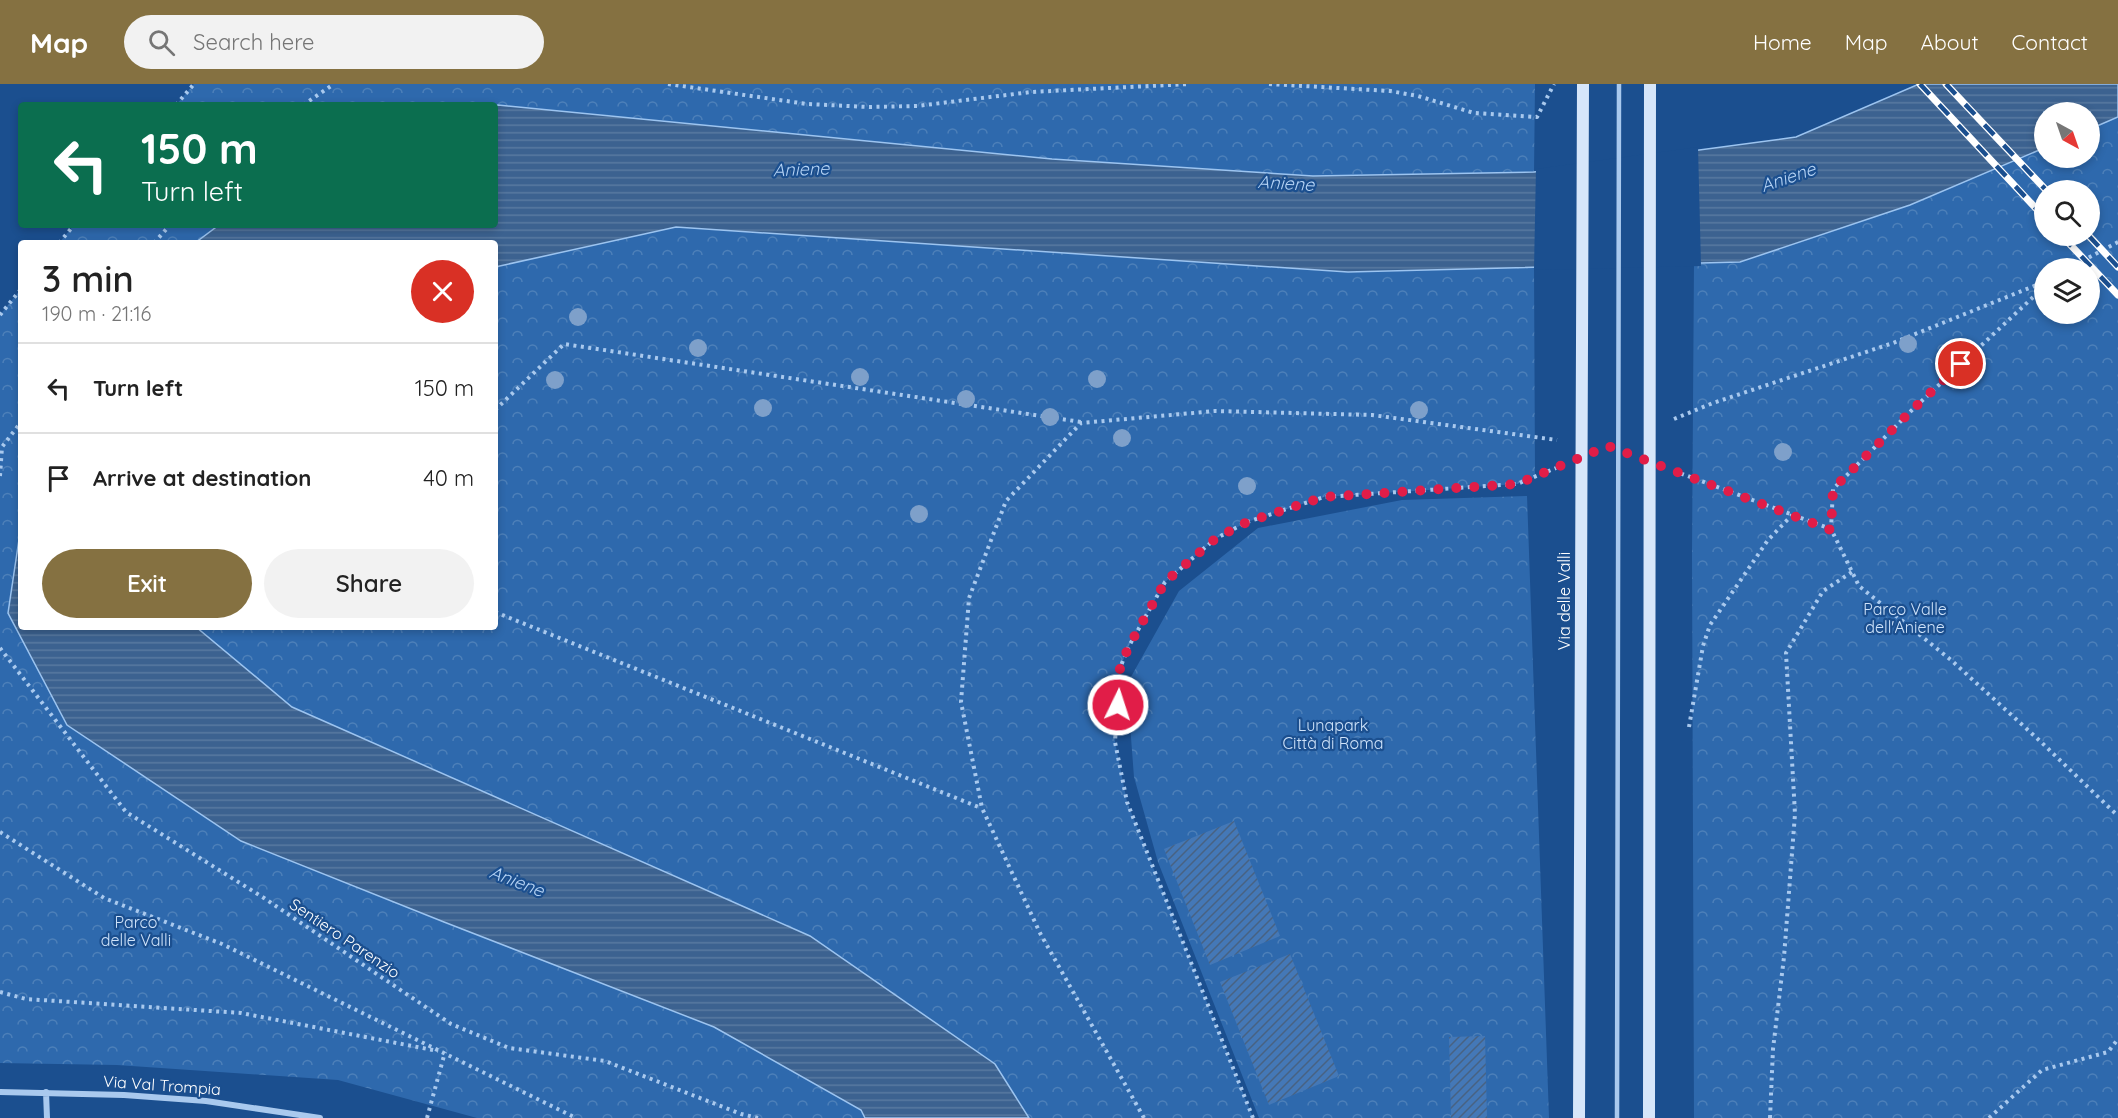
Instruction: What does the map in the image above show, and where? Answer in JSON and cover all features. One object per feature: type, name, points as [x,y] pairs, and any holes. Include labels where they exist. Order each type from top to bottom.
[{"type":"main road","name":"Via delle Valli","points":[[1579,1118],[1583,84]]},
{"type":"main road","points":[[1649,1118],[1650,84]]},
{"type":"street","name":"Via Val Trompia","points":[[0,1092],[46,1092],[206,1101],[320,1118]]},
{"type":"street","points":[[46,1092],[46,1118]]},
{"type":"lane","points":[[1617,1118],[1619,84]]},
{"type":"path","points":[[179,102],[194,84]]},
{"type":"path","points":[[307,102],[334,84]]},
{"type":"path","points":[[668,84],[807,104],[869,107],[917,106],[1031,92],[1189,84]]},
{"type":"path","points":[[1269,84],[1390,91],[1418,96],[1474,113],[1537,117],[1554,84]]},
{"type":"path","points":[[62,240],[72,228]]},
{"type":"path","points":[[157,240],[167,228]]},
{"type":"path","points":[[2088,258],[2118,242]]},
{"type":"path","points":[[1671,420],[1713,403],[1893,344],[2034,286]]},
{"type":"path","points":[[0,315],[18,293]]},
{"type":"path","points":[[2034,296],[1911,411],[1833,489],[1831,530],[1859,586],[1951,660],[2118,816]]},
{"type":"path","points":[[498,407],[564,344],[1082,423],[1215,411],[1372,415],[1561,440]]},
{"type":"path","points":[[1082,423],[1006,501],[969,598],[961,702],[982,808],[1040,933],[1144,1118]]},
{"type":"path","points":[[0,476],[2,447],[18,426]]},
{"type":"path","points":[[1253,1118],[1127,802],[1115,742],[1120,668],[1129,646],[1165,582],[1215,539],[1247,522],[1324,497],[1517,484],[1566,464]]},
{"type":"path","points":[[1673,471],[1831,530]]},
{"type":"path","points":[[1689,727],[1703,646],[1710,625],[1768,540],[1792,514]]},
{"type":"path","points":[[1770,1118],[1773,1049],[1784,957],[1795,814],[1786,653],[1823,591],[1852,572]]},
{"type":"path","points":[[498,613],[982,808]]},
{"type":"path","name":"Sentiero Parenzio","points":[[0,648],[126,812],[264,898],[451,1024],[509,1048],[605,1061],[741,1114],[758,1118]]},
{"type":"path","points":[[0,832],[104,897],[222,944],[576,1118]]},
{"type":"path","points":[[0,992],[26,999],[241,1013],[445,1052]]},
{"type":"path","points":[[1989,1118],[2042,1070],[2108,1052],[2118,1039]]},
{"type":"path","points":[[427,1118],[445,1052]]},
{"type":"green space","points":[[194,84],[1535,84],[1534,172],[1313,176],[1052,159],[498,105],[498,102],[179,102]]},
{"type":"green space","name":"Parco Valle dell'Aniene","points":[[2118,117],[2118,1118],[1694,1118],[1692,555],[1694,263],[1741,262],[1910,205],[2034,152],[2034,168],[2100,168],[2100,125]]},
{"type":"green space","points":[[676,227],[1348,272],[1534,267],[1535,477],[1517,484],[1324,497],[1247,522],[1215,539],[1165,582],[1129,646],[1120,668],[1115,742],[1127,802],[1253,1118],[1029,1118],[995,1064],[810,936],[292,707],[200,630],[498,630],[498,266]]},
{"type":"green space","points":[[72,228],[215,228],[199,240],[62,240]]},
{"type":"green space","name":"Parco delle Valli","points":[[18,293],[18,548],[9,613],[67,725],[714,1027],[861,1110],[865,1118],[477,1118],[338,1080],[117,1065],[0,1063],[0,315]]},
{"type":"green space","name":"Lunapark Città di Roma","points":[[1527,496],[1549,1118],[1259,1118],[1158,862],[1134,777],[1127,684],[1179,591],[1258,528],[1402,500]]},
{"type":"water","name":"Aniene","points":[[1919,84],[2118,84],[2118,117],[2100,125],[2100,102],[2034,102],[2034,152],[1910,205],[1740,262],[1348,272],[676,227],[498,266],[498,240],[199,240],[215,228],[498,228],[498,105],[1052,159],[1313,176],[1534,172],[1796,137]]},
{"type":"water","name":"Aniene","points":[[18,546],[18,630],[200,630],[292,707],[810,936],[995,1064],[1029,1118],[865,1118],[861,1110],[714,1027],[241,841],[67,725],[8,613]]},
{"type":"pier","points":[[1698,147],[1701,266],[1534,270],[1536,169]]},
{"type":"building","points":[[1234,821],[1280,936],[1210,965],[1164,849]]},
{"type":"building","points":[[1290,954],[1339,1076],[1269,1105],[1220,982]]},
{"type":"building","points":[[1485,1036],[1487,1118],[1451,1118],[1449,1037]]},
{"type":"railway","points":[[1920,84],[2034,206]]},
{"type":"railway","points":[[1946,84],[2037,180]]},
{"type":"railway","points":[[2071,246],[2118,295]]},
{"type":"railway","points":[[2098,246],[2118,267]]},
{"type":"route","points":[[1118,705],[1120,668],[1129,646],[1165,582],[1215,539],[1247,522],[1324,497],[1517,484],[1608,446],[1831,530],[1833,489],[1961,364]]}]
